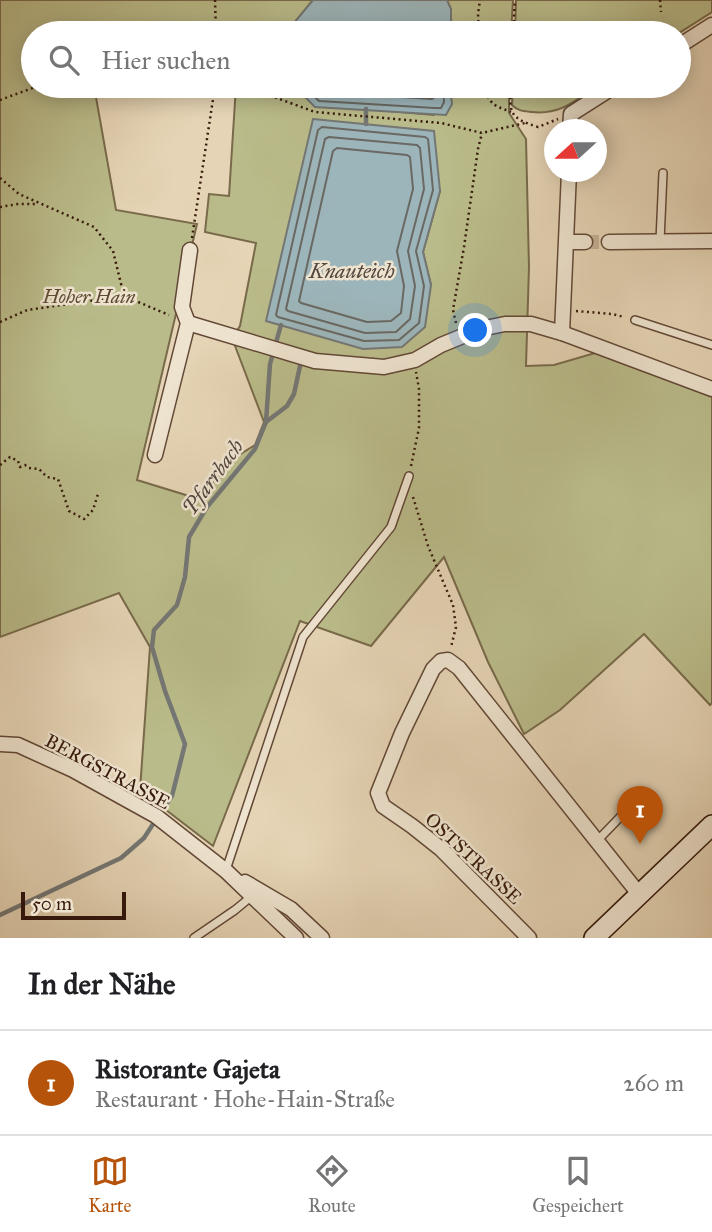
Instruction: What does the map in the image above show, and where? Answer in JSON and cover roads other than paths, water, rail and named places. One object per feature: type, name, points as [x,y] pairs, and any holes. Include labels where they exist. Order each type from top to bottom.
[{"type":"street","points":[[691,38],[712,25]]},
{"type":"street","points":[[571,119],[571,114],[596,98]]},
{"type":"street","points":[[562,333],[569,182]]},
{"type":"street","points":[[609,242],[712,241]]},
{"type":"street","points":[[567,242],[585,242]]},
{"type":"street","points":[[155,455],[188,323],[182,307],[190,250]]},
{"type":"street","points":[[188,323],[315,361],[384,367],[415,360],[480,329],[505,324],[531,324],[712,389]]},
{"type":"street","name":"OSTSTRASSE","points":[[529,938],[441,849],[383,806],[378,793],[402,733],[433,669],[444,661],[459,668],[596,842]]},
{"type":"street","name":"BERGSTRASSE","points":[[0,744],[18,746],[73,770],[156,816],[226,871],[296,938]]},
{"type":"street","points":[[594,938],[711,829]]},
{"type":"street","points":[[596,842],[639,894]]},
{"type":"street","name":"BERGSTRASSE","points":[[226,871],[291,909],[322,938]]},
{"type":"lane","points":[[660,241],[663,173]]},
{"type":"lane","points":[[635,320],[712,345]]},
{"type":"lane","points":[[226,871],[303,637],[391,527],[409,476]]},
{"type":"lane","points":[[596,842],[624,814]]},
{"type":"lane","points":[[194,938],[252,896]]},
{"type":"water","points":[[313,0],[447,0],[451,9],[451,21],[296,21]]},
{"type":"water","points":[[306,98],[451,98],[452,104],[446,115],[315,107]]},
{"type":"water","name":"Knauteich","points":[[313,119],[434,131],[440,191],[423,252],[431,285],[425,327],[402,347],[363,349],[266,321]]},
{"type":"waterway","name":"Pfarrbach","points":[[366,109],[366,124]]},
{"type":"waterway","points":[[266,422],[270,364],[281,325]]},
{"type":"waterway","name":"Pfarrbach","points":[[163,809],[172,796],[185,744],[152,647],[154,630],[177,605],[185,577],[189,537],[207,507],[255,449],[266,422],[287,406],[294,394],[300,366]]},
{"type":"waterway","name":"Pfarrbach","points":[[0,915],[121,858],[144,838],[155,821]]},
{"type":"tunnel","points":[[585,242],[609,242]]},
{"type":"place","name":"Ristorante Gajeta","points":[[640,844]]},
{"type":"park label","name":"Hoher Hain","points":[[89,296]]}]
